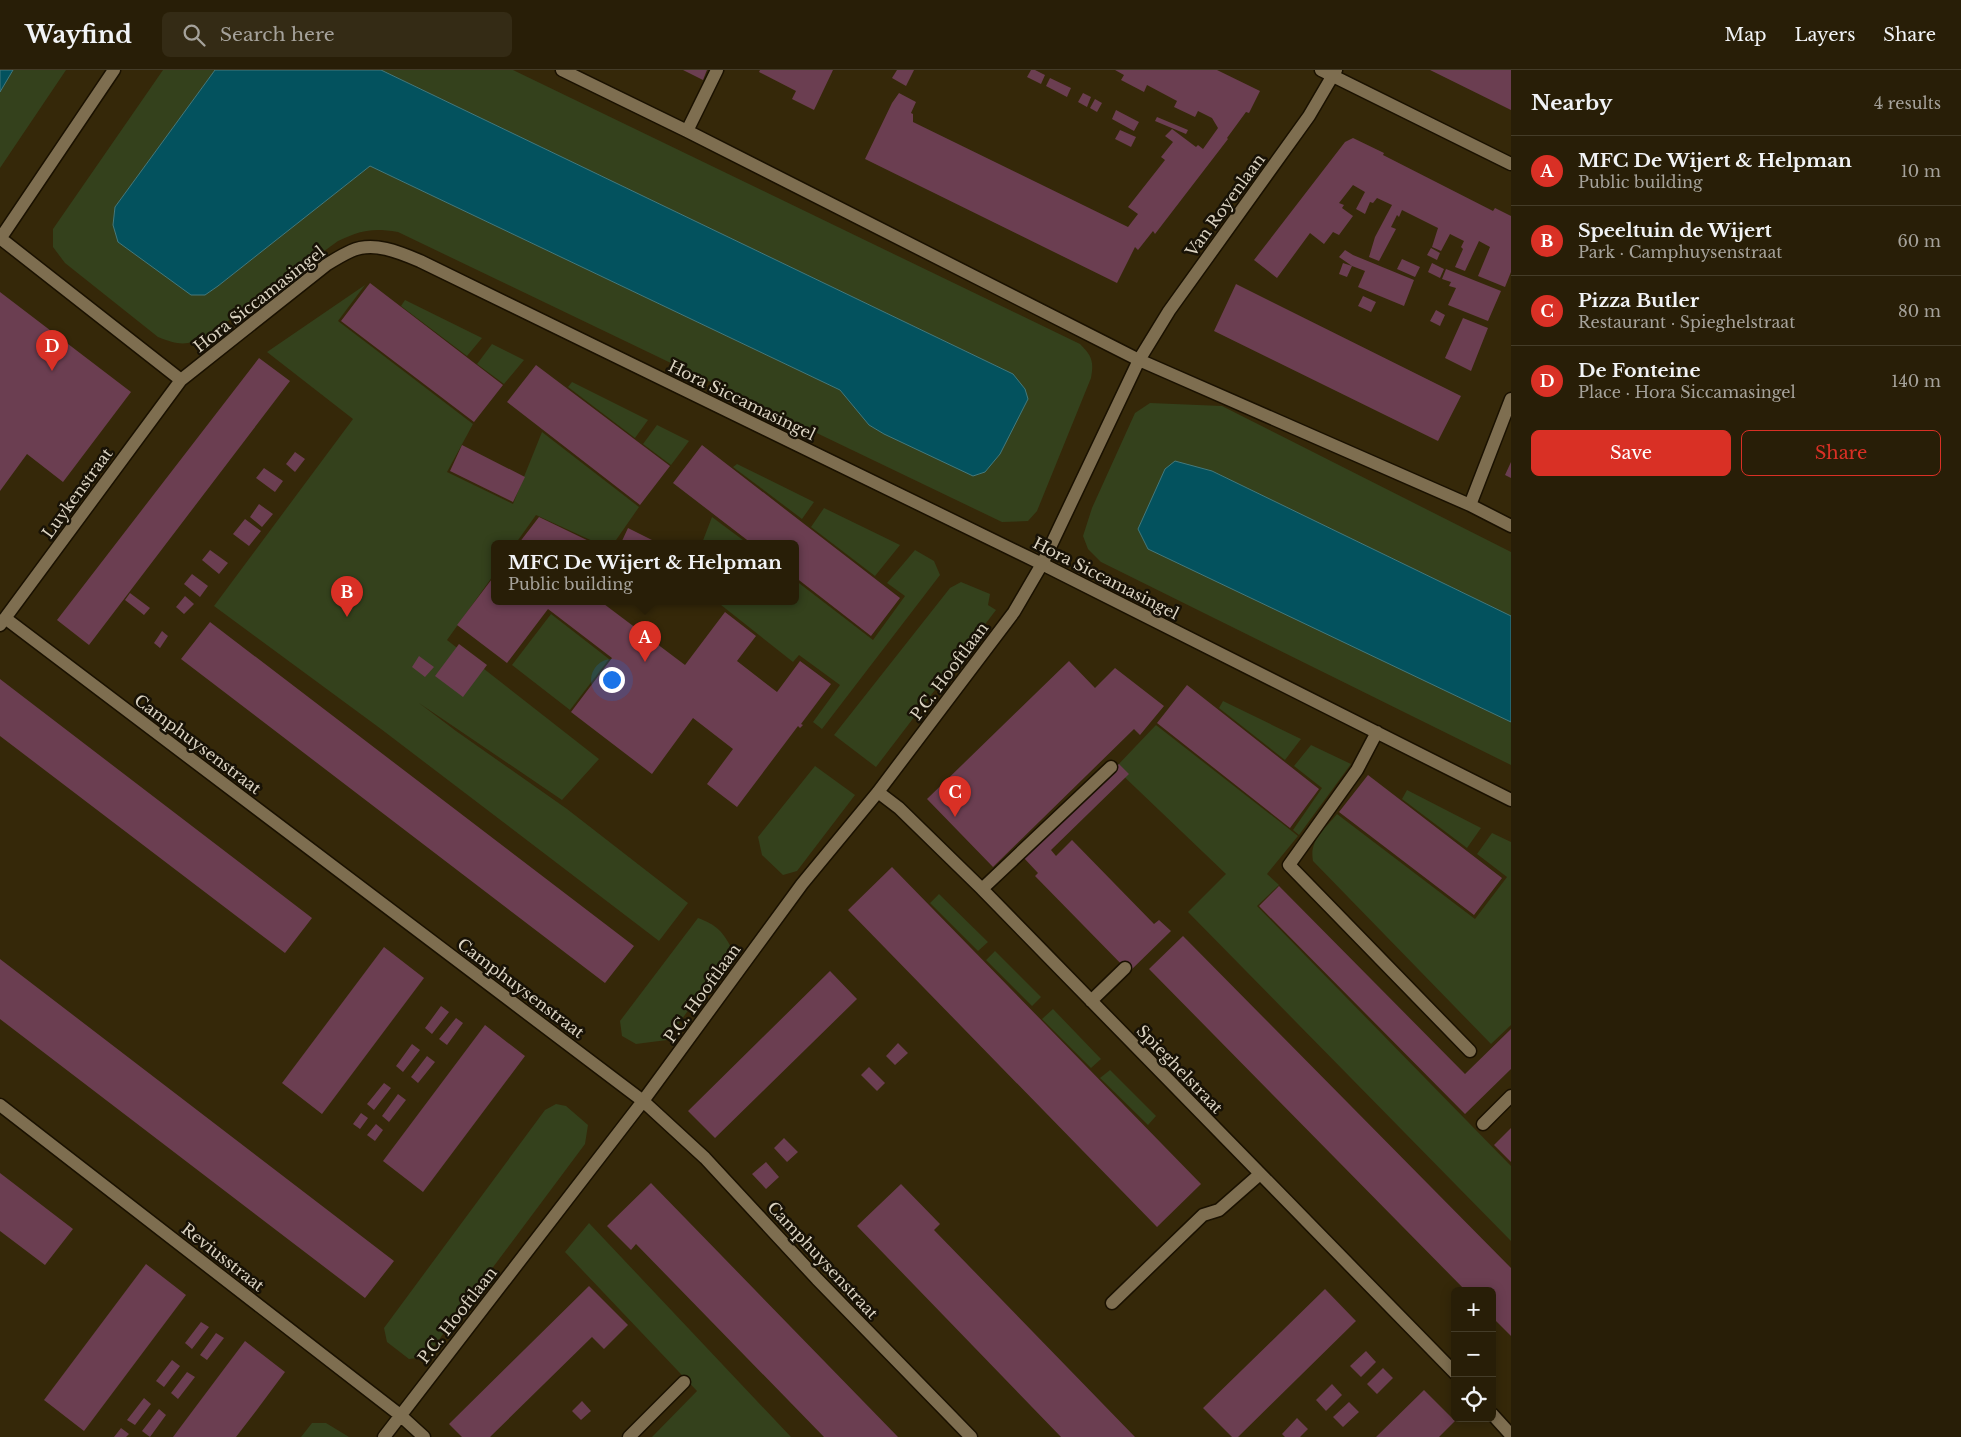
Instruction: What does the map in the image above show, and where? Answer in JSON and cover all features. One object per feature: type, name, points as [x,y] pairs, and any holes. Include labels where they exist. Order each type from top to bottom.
[{"type":"street","points":[[114,70],[0,238],[181,380]]},
{"type":"street","points":[[562,70],[687,131],[1140,360],[1470,505],[1511,526]]},
{"type":"street","points":[[687,131],[717,70]]},
{"type":"street","points":[[1330,72],[1511,164]]},
{"type":"street","name":"Van Royenlaan","points":[[1042,564],[1140,360],[1169,311],[1309,116],[1330,72]]},
{"type":"street","name":"Hora Siccamasingel","points":[[181,380],[326,265],[352,250],[392,249],[420,260],[1042,564],[1511,800]]},
{"type":"street","name":"Luykenstraat","points":[[3,621],[181,380]]},
{"type":"street","points":[[1470,505],[1511,399]]},
{"type":"street","name":"P.C. Hooftlaan","points":[[384,1437],[643,1101],[802,884],[878,792],[1014,612],[1042,564]]},
{"type":"street","name":"Camphuysenstraat","points":[[3,621],[643,1101],[705,1158],[817,1279],[971,1437]]},
{"type":"street","points":[[1377,732],[1357,770],[1289,865],[1470,1052]]},
{"type":"street","points":[[982,890],[1111,768]]},
{"type":"street","name":"Spieghelstraat","points":[[878,792],[899,808],[982,890],[1451,1369]]},
{"type":"street","points":[[1091,1001],[1125,968]]},
{"type":"street","points":[[1483,1124],[1511,1096]]},
{"type":"street","name":"Reviusstraat","points":[[0,1104],[400,1415],[424,1437]]},
{"type":"street","points":[[1112,1303],[1204,1215],[1219,1210],[1260,1174]]},
{"type":"street","points":[[630,1437],[684,1382]]},
{"type":"street","points":[[1496,1418],[1511,1435]]},
{"type":"green space","points":[[13,70],[66,70],[0,168],[0,92]]},
{"type":"green space","points":[[163,70],[215,70],[115,207],[113,225],[205,295],[370,166],[840,390],[869,425],[884,434],[1013,374],[381,70],[513,70],[1080,344],[1091,359],[1091,378],[1037,511],[1028,521],[1002,522],[398,232],[367,231],[338,241],[206,337],[193,342],[182,343],[171,342],[158,337],[65,263],[53,247],[53,229]]},
{"type":"green space","points":[[365,285],[338,321],[473,424],[447,472],[513,504],[542,432],[639,507],[616,540],[590,540],[536,515],[518,540],[491,540],[491,579],[447,640],[599,759],[562,800],[419,703],[567,809],[688,903],[659,941],[381,729],[214,606],[353,419],[267,352]]},
{"type":"green space","points":[[405,300],[482,338],[467,356],[401,306]]},
{"type":"green space","points":[[492,344],[524,360],[504,384],[477,364]]},
{"type":"green space","points":[[572,382],[648,420],[635,438],[568,387]]},
{"type":"green space","points":[[1150,403],[1222,406],[1511,552],[1511,616],[1212,471],[1138,529],[1149,549],[1511,722],[1511,765],[1101,562],[1088,549],[1083,536],[1092,508],[1135,413]]},
{"type":"green space","points":[[657,425],[689,441],[671,465],[643,444]]},
{"type":"green space","points":[[737,464],[814,502],[802,519],[733,467]]},
{"type":"green space","points":[[824,508],[900,545],[875,576],[811,527]]},
{"type":"green space","points":[[712,517],[743,540],[703,540]]},
{"type":"green space","points":[[915,550],[934,561],[940,575],[822,729],[813,722],[840,685],[799,655],[793,662],[721,605],[799,605],[799,583],[873,640],[905,596],[887,583]]},
{"type":"green space","points":[[961,582],[990,594],[988,605],[996,610],[876,767],[834,735],[950,588]]},
{"type":"green space","points":[[551,614],[609,659],[570,710],[512,665]]},
{"type":"green space","points":[[1223,701],[1301,739],[1285,760],[1219,708]]},
{"type":"green space","points":[[1156,725],[1298,836],[1267,874],[1279,885],[1257,906],[1511,1166],[1511,1241],[1188,912],[1226,874],[1115,768]]},
{"type":"green space","points":[[1311,745],[1351,764],[1299,835],[1293,830],[1322,788],[1294,766]]},
{"type":"green space","points":[[815,766],[855,795],[797,871],[783,875],[762,855],[758,837]]},
{"type":"green space","points":[[1407,790],[1481,828],[1467,848],[1402,799]]},
{"type":"green space","points":[[1337,814],[1475,919],[1507,877],[1477,854],[1492,833],[1511,842],[1511,1025],[1491,1044],[1313,861],[1312,854],[1315,841]]},
{"type":"green space","points":[[939,894],[988,942],[978,951],[930,903]]},
{"type":"green space","points":[[698,918],[710,923],[719,930],[732,949],[667,1040],[636,1044],[622,1036],[620,1021]]},
{"type":"green space","points":[[995,951],[1041,997],[1032,1006],[986,960]]},
{"type":"green space","points":[[1053,1009],[1101,1059],[1091,1068],[1042,1019]]},
{"type":"green space","points":[[1110,1070],[1156,1116],[1148,1125],[1100,1078]]},
{"type":"green space","points":[[556,1104],[566,1106],[588,1125],[585,1144],[426,1357],[409,1359],[387,1342],[384,1328],[545,1110]]},
{"type":"green space","points":[[589,1223],[791,1437],[652,1437],[697,1391],[565,1252]]},
{"type":"green space","points":[[312,1423],[326,1423],[349,1437],[301,1437]]},
{"type":"water","points":[[0,70],[13,70],[0,92]]},
{"type":"water","points":[[215,70],[381,70],[1013,374],[1025,389],[1028,399],[1000,454],[985,472],[973,476],[869,425],[840,390],[370,166],[218,286],[205,295],[191,295],[118,242],[113,225],[115,207]]},
{"type":"water","points":[[1175,461],[1212,471],[1511,616],[1511,722],[1148,549],[1138,529],[1165,469]]},
{"type":"building","points":[[683,70],[707,70],[703,80]]},
{"type":"building","points":[[760,70],[833,70],[814,110],[792,99],[796,91],[759,72]]},
{"type":"building","points":[[897,70],[914,70],[906,86],[892,78]]},
{"type":"building","points":[[1031,70],[1045,75],[1041,84],[1027,77]]},
{"type":"building","points":[[1115,70],[1217,70],[1260,91],[1249,113],[1246,112],[1228,139],[1155,234],[1153,231],[1138,250],[1135,247],[1117,283],[865,159],[892,103],[899,93],[916,102],[911,113],[913,114],[913,122],[1128,227],[1138,214],[1128,207],[1165,160],[1161,157],[1173,142],[1165,136],[1172,129],[1196,147],[1198,145],[1203,149],[1218,128],[1212,118],[1198,111],[1195,117],[1174,107],[1177,101],[1147,85],[1144,92],[1121,80],[1124,75]]},
{"type":"building","points":[[1430,70],[1511,70],[1511,110]]},
{"type":"building","points":[[1050,78],[1071,88],[1067,97],[1046,86]]},
{"type":"building","points":[[1083,93],[1091,97],[1087,107],[1078,102]]},
{"type":"building","points":[[1095,99],[1102,103],[1097,112],[1090,108]]},
{"type":"building","points":[[1116,110],[1139,122],[1134,131],[1112,119]]},
{"type":"building","points":[[1157,117],[1188,130],[1186,134],[1155,121]]},
{"type":"building","points":[[1120,130],[1136,137],[1131,147],[1115,139]]},
{"type":"building","points":[[1353,138],[1493,211],[1495,208],[1511,216],[1511,272],[1505,287],[1478,276],[1490,247],[1479,241],[1465,271],[1455,267],[1463,249],[1461,247],[1464,241],[1450,234],[1441,251],[1432,247],[1438,228],[1402,210],[1391,227],[1396,229],[1379,261],[1369,257],[1375,237],[1392,205],[1377,198],[1373,203],[1370,202],[1365,214],[1356,209],[1365,192],[1353,185],[1339,203],[1344,205],[1342,208],[1353,216],[1339,235],[1333,232],[1324,244],[1310,233],[1277,278],[1254,260],[1345,142]]},
{"type":"building","points":[[1431,248],[1440,253],[1437,260],[1427,255]]},
{"type":"building","points":[[1345,250],[1414,280],[1404,306],[1358,287],[1365,271],[1352,266],[1339,257]]},
{"type":"building","points":[[1402,259],[1420,267],[1415,277],[1397,269]]},
{"type":"building","points":[[1343,263],[1352,266],[1347,277],[1339,274]]},
{"type":"building","points":[[1432,263],[1444,269],[1440,278],[1428,272]]},
{"type":"building","points":[[1446,269],[1501,291],[1488,321],[1448,305],[1456,288],[1449,286],[1451,282],[1442,279]]},
{"type":"building","points":[[370,283],[503,385],[474,422],[341,321]]},
{"type":"building","points":[[1236,284],[1461,396],[1438,441],[1214,331]]},
{"type":"building","points":[[0,292],[131,392],[63,482],[27,454],[0,491]]},
{"type":"building","points":[[1363,296],[1376,302],[1371,312],[1358,306]]},
{"type":"building","points":[[1436,310],[1445,315],[1440,326],[1430,321]]},
{"type":"building","points":[[1463,318],[1488,328],[1471,371],[1445,358]]},
{"type":"building","points":[[259,358],[290,381],[89,645],[57,620]]},
{"type":"building","points":[[536,365],[670,466],[640,505],[507,402]]},
{"type":"building","points":[[462,445],[525,477],[513,502],[450,471]]},
{"type":"building","points":[[702,445],[900,598],[871,636],[799,580],[799,540],[747,540],[673,483]]},
{"type":"building","points":[[295,452],[305,459],[295,472],[286,464]]},
{"type":"building","points":[[1511,462],[1511,478],[1505,475]]},
{"type":"building","points":[[264,468],[283,481],[275,492],[256,478]]},
{"type":"building","points":[[259,504],[273,514],[262,527],[250,517]]},
{"type":"building","points":[[539,517],[587,540],[521,540]]},
{"type":"building","points":[[245,519],[261,531],[249,546],[233,534]]},
{"type":"building","points":[[628,528],[652,540],[622,540]]},
{"type":"building","points":[[210,550],[228,563],[219,574],[202,560]]},
{"type":"building","points":[[192,574],[208,586],[200,597],[184,584]]},
{"type":"building","points":[[491,580],[491,605],[605,605],[685,665],[725,612],[756,636],[737,661],[777,692],[800,661],[831,684],[801,724],[803,725],[800,728],[798,726],[737,807],[707,784],[733,749],[693,718],[652,774],[571,712],[612,658],[548,609],[507,663],[457,625]]},
{"type":"building","points":[[130,593],[150,608],[144,615],[125,600]]},
{"type":"building","points":[[185,596],[194,604],[184,614],[176,607]]},
{"type":"building","points":[[210,622],[634,946],[605,983],[181,659]]},
{"type":"building","points":[[162,631],[168,636],[160,648],[154,643]]},
{"type":"building","points":[[459,644],[487,665],[463,697],[435,676]]},
{"type":"building","points":[[419,656],[434,667],[425,677],[412,667]]},
{"type":"building","points":[[1069,661],[1095,688],[1115,668],[1164,706],[1140,735],[1134,729],[993,867],[927,799]]},
{"type":"building","points":[[0,679],[312,918],[285,953],[0,736]]},
{"type":"building","points":[[1187,685],[1319,789],[1290,828],[1157,723]]},
{"type":"building","points":[[1119,764],[1129,774],[1051,850],[1056,856],[1072,840],[1154,924],[1159,920],[1171,931],[1129,972],[1035,876],[1038,873],[1023,857]]},
{"type":"building","points":[[1368,775],[1502,878],[1474,915],[1339,812]]},
{"type":"building","points":[[892,867],[1201,1184],[1157,1227],[848,910]]},
{"type":"building","points":[[1279,886],[1465,1074],[1511,1029],[1511,1069],[1465,1114],[1259,906]]},
{"type":"building","points":[[1183,936],[1511,1268],[1511,1336],[1496,1321],[1496,1287],[1462,1287],[1149,969]]},
{"type":"building","points":[[384,947],[424,978],[322,1114],[282,1083]]},
{"type":"building","points":[[0,959],[394,1261],[365,1298],[0,1019]]},
{"type":"building","points":[[830,971],[857,999],[715,1138],[688,1111]]},
{"type":"building","points":[[441,1006],[449,1012],[432,1034],[425,1028]]},
{"type":"building","points":[[456,1018],[463,1023],[447,1045],[439,1039]]},
{"type":"building","points":[[485,1025],[525,1056],[423,1192],[383,1161]]},
{"type":"building","points":[[898,1043],[908,1053],[895,1065],[886,1056]]},
{"type":"building","points":[[412,1044],[420,1050],[403,1072],[396,1066]]},
{"type":"building","points":[[427,1056],[435,1062],[418,1083],[411,1077]]},
{"type":"building","points":[[869,1067],[885,1083],[877,1091],[861,1075]]},
{"type":"building","points":[[384,1083],[391,1088],[374,1110],[367,1104]]},
{"type":"building","points":[[398,1094],[406,1100],[389,1122],[382,1116]]},
{"type":"building","points":[[361,1113],[368,1118],[360,1129],[353,1124]]},
{"type":"building","points":[[376,1124],[383,1130],[375,1141],[367,1135]]},
{"type":"building","points":[[1511,1128],[1511,1162],[1494,1145]]},
{"type":"building","points":[[784,1138],[798,1152],[787,1162],[774,1148]]},
{"type":"building","points":[[766,1162],[779,1177],[766,1189],[752,1174]]},
{"type":"building","points":[[0,1173],[73,1229],[45,1265],[0,1231]]},
{"type":"building","points":[[651,1183],[898,1437],[824,1437],[636,1244],[631,1250],[607,1226]]},
{"type":"building","points":[[901,1184],[940,1224],[934,1230],[1135,1437],[1061,1437],[857,1226]]},
{"type":"building","points":[[146,1264],[186,1295],[84,1431],[44,1400]]},
{"type":"building","points":[[589,1286],[628,1325],[604,1349],[592,1337],[490,1437],[462,1437],[449,1424]]},
{"type":"building","points":[[1325,1289],[1356,1321],[1238,1437],[1232,1437],[1203,1408]]},
{"type":"building","points":[[201,1322],[209,1327],[192,1349],[185,1343]]},
{"type":"building","points":[[216,1333],[224,1338],[207,1360],[200,1355]]},
{"type":"building","points":[[245,1341],[285,1372],[256,1411],[236,1437],[173,1437]]},
{"type":"building","points":[[1366,1351],[1376,1362],[1361,1377],[1350,1366]]},
{"type":"building","points":[[172,1360],[180,1366],[164,1387],[156,1381]]},
{"type":"building","points":[[1383,1368],[1393,1378],[1377,1394],[1367,1384]]},
{"type":"building","points":[[187,1372],[195,1377],[178,1399],[171,1393]]},
{"type":"building","points":[[1332,1384],[1342,1395],[1326,1411],[1316,1400]]},
{"type":"building","points":[[1424,1390],[1451,1417],[1451,1422],[1454,1422],[1439,1437],[1376,1437]]},
{"type":"building","points":[[144,1398],[151,1404],[135,1425],[127,1420]]},
{"type":"building","points":[[582,1401],[591,1411],[581,1420],[572,1411]]},
{"type":"building","points":[[1349,1402],[1359,1412],[1343,1427],[1333,1417]]},
{"type":"building","points":[[159,1409],[166,1415],[150,1437],[142,1431]]},
{"type":"building","points":[[1297,1418],[1308,1429],[1300,1437],[1285,1437],[1282,1434]]},
{"type":"building","points":[[121,1428],[129,1434],[126,1437],[114,1437]]},
{"type":"place","name":"De Fonteine","points":[[52,371]]},
{"type":"place","name":"Speeltuin de Wijert","points":[[347,617]]},
{"type":"place","name":"MFC De Wijert & Helpman","points":[[645,662]]},
{"type":"place","name":"Pizza Butler","points":[[955,817]]}]
